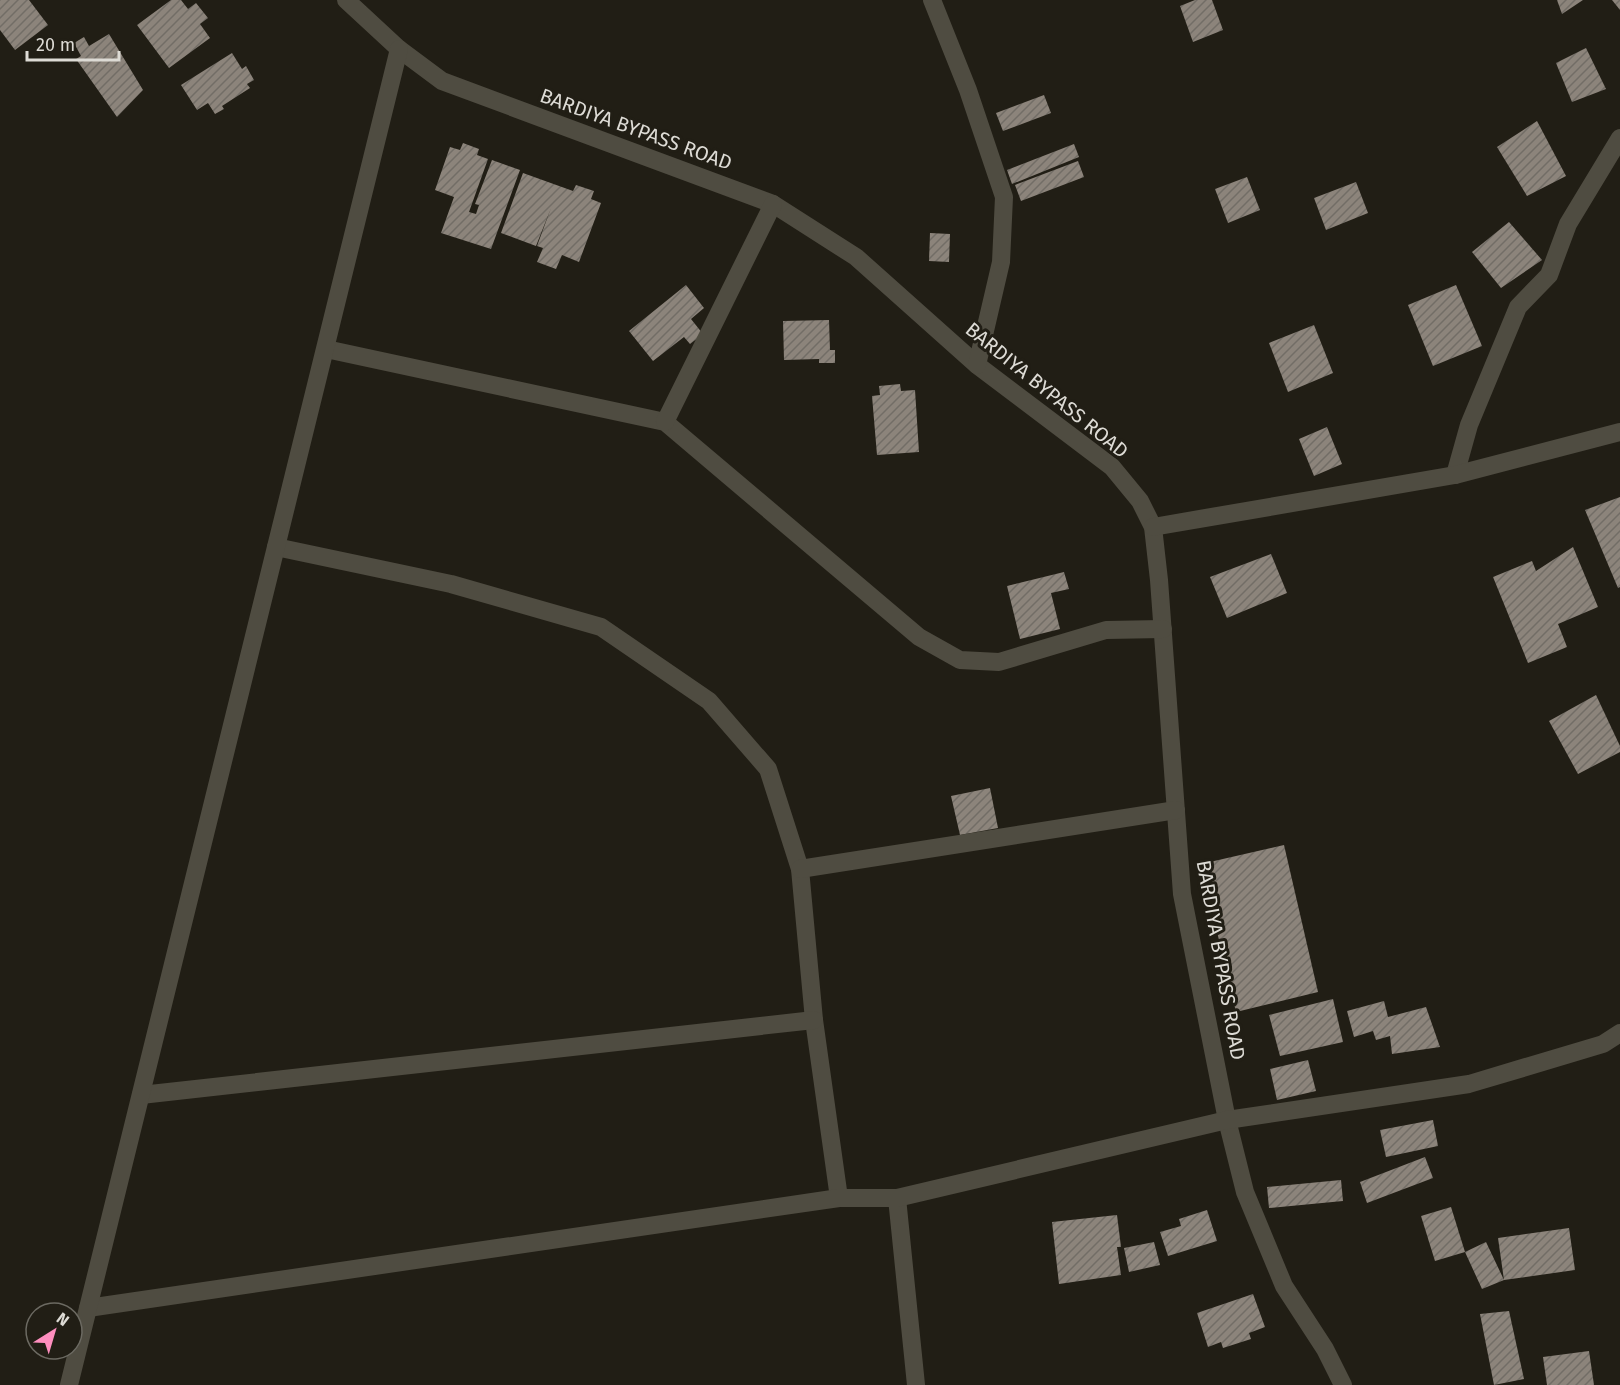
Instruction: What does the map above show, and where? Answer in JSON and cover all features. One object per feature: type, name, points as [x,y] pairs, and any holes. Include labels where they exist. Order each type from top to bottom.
[{"type":"street","name":"BARDIYA BYPASS ROAD","points":[[346,0],[399,49],[442,81],[773,204],[856,257],[976,365],[1112,467],[1140,501],[1153,527],[1163,629],[1182,894],[1227,1120],[1245,1192],[1284,1287],[1325,1349],[1343,1385]]},
{"type":"street","points":[[932,0],[968,90],[1004,197],[1001,262],[976,365]]},
{"type":"street","points":[[69,1385],[399,49]]},
{"type":"street","points":[[1455,475],[1469,425],[1518,307],[1549,275],[1568,224],[1620,138]]},
{"type":"street","points":[[665,422],[773,204]]},
{"type":"street","points":[[326,349],[665,422],[919,637],[960,660],[999,662],[1106,630],[1163,629]]},
{"type":"street","points":[[1153,527],[1455,475],[1620,432]]},
{"type":"street","points":[[276,547],[451,584],[601,627],[709,700],[768,769],[800,869],[814,1020],[839,1198]]},
{"type":"street","points":[[800,869],[1176,810]]},
{"type":"street","points":[[141,1095],[814,1020]]},
{"type":"street","points":[[88,1308],[839,1198],[897,1198],[1227,1120],[1469,1084],[1603,1044],[1620,1033]]},
{"type":"street","points":[[897,1198],[916,1385]]},
{"type":"building","points":[[0,0],[29,0],[48,25],[15,50],[0,30]]},
{"type":"building","points":[[171,0],[181,0],[188,9],[196,3],[208,18],[200,24],[210,38],[169,68],[137,25]]},
{"type":"building","points":[[1195,0],[1212,0],[1223,30],[1193,42],[1180,6]]},
{"type":"building","points":[[1557,0],[1583,0],[1562,14]]},
{"type":"building","points":[[1612,0],[1620,0],[1620,10]]},
{"type":"building","points":[[109,34],[143,90],[117,117],[76,59],[81,56],[74,43],[84,37],[89,46]]},
{"type":"building","points":[[1586,48],[1606,89],[1572,102],[1556,63]]},
{"type":"building","points":[[232,53],[242,69],[246,66],[254,80],[247,84],[250,88],[222,106],[224,109],[215,114],[208,103],[197,110],[181,85]]},
{"type":"building","points":[[1044,95],[1051,113],[1003,131],[996,113]]},
{"type":"building","points":[[1537,121],[1566,176],[1527,196],[1497,147]]},
{"type":"building","points":[[463,143],[479,149],[477,155],[488,159],[469,212],[476,214],[479,205],[475,204],[492,160],[520,170],[491,249],[441,233],[454,197],[435,190],[450,147],[460,150]]},
{"type":"building","points":[[1074,144],[1079,157],[1012,184],[1007,170]]},
{"type":"building","points":[[1078,161],[1084,177],[1021,201],[1015,185]]},
{"type":"building","points":[[523,173],[573,191],[576,185],[594,191],[591,199],[601,203],[579,262],[562,255],[556,269],[537,262],[543,248],[537,246],[551,208],[536,246],[501,233]]},
{"type":"building","points":[[1247,177],[1260,210],[1228,223],[1215,189]]},
{"type":"building","points":[[1356,182],[1368,213],[1326,230],[1314,198]]},
{"type":"building","points":[[1509,222],[1542,260],[1501,288],[1472,252]]},
{"type":"building","points":[[930,233],[950,234],[949,262],[929,261]]},
{"type":"building","points":[[686,285],[704,308],[691,319],[703,334],[690,344],[684,337],[653,361],[629,331]]},
{"type":"building","points":[[1456,285],[1482,346],[1433,366],[1408,305]]},
{"type":"building","points":[[829,320],[830,350],[835,350],[835,363],[819,363],[819,359],[784,360],[783,321]]},
{"type":"building","points":[[1314,325],[1333,373],[1288,392],[1269,343]]},
{"type":"building","points":[[900,384],[901,391],[915,390],[919,452],[877,455],[872,396],[880,395],[879,386]]},
{"type":"building","points":[[1327,427],[1342,464],[1314,476],[1299,439]]},
{"type":"building","points":[[1620,497],[1620,587],[1618,588],[1585,510]]},
{"type":"building","points":[[1573,547],[1598,607],[1558,624],[1567,647],[1528,663],[1493,577],[1532,561],[1536,571]]},
{"type":"building","points":[[1271,554],[1287,593],[1227,618],[1210,577]]},
{"type":"building","points":[[1064,572],[1069,589],[1051,593],[1060,629],[1020,639],[1007,586]]},
{"type":"building","points":[[1596,695],[1620,746],[1620,752],[1578,774],[1549,721]]},
{"type":"building","points":[[990,788],[998,828],[960,835],[951,796]]},
{"type":"building","points":[[1284,845],[1318,992],[1236,1012],[1201,864]]},
{"type":"building","points":[[1333,999],[1343,1042],[1280,1056],[1269,1015]]},
{"type":"building","points":[[1384,1001],[1388,1017],[1426,1007],[1440,1047],[1392,1054],[1390,1036],[1376,1040],[1373,1031],[1354,1037],[1347,1011]]},
{"type":"building","points":[[1308,1060],[1316,1091],[1277,1100],[1270,1069]]},
{"type":"building","points":[[1433,1120],[1438,1146],[1386,1157],[1380,1130]]},
{"type":"building","points":[[1425,1157],[1433,1178],[1367,1203],[1360,1182]]},
{"type":"building","points":[[1341,1180],[1343,1201],[1269,1208],[1267,1187]]},
{"type":"building","points":[[1451,1207],[1465,1252],[1435,1261],[1421,1216]]},
{"type":"building","points":[[1207,1210],[1217,1241],[1168,1256],[1160,1232],[1181,1226],[1179,1219]]},
{"type":"building","points":[[1117,1215],[1121,1247],[1117,1247],[1121,1275],[1059,1284],[1052,1222]]},
{"type":"building","points":[[1569,1228],[1575,1270],[1504,1280],[1498,1238]]},
{"type":"building","points":[[1154,1242],[1160,1265],[1129,1272],[1124,1248]]},
{"type":"building","points":[[1486,1242],[1504,1280],[1482,1289],[1465,1252]]},
{"type":"building","points":[[1253,1294],[1265,1327],[1249,1333],[1251,1339],[1223,1348],[1221,1342],[1208,1347],[1197,1313]]},
{"type":"building","points":[[1509,1311],[1524,1379],[1494,1385],[1480,1314]]},
{"type":"building","points":[[1589,1351],[1594,1385],[1547,1385],[1543,1357]]}]
